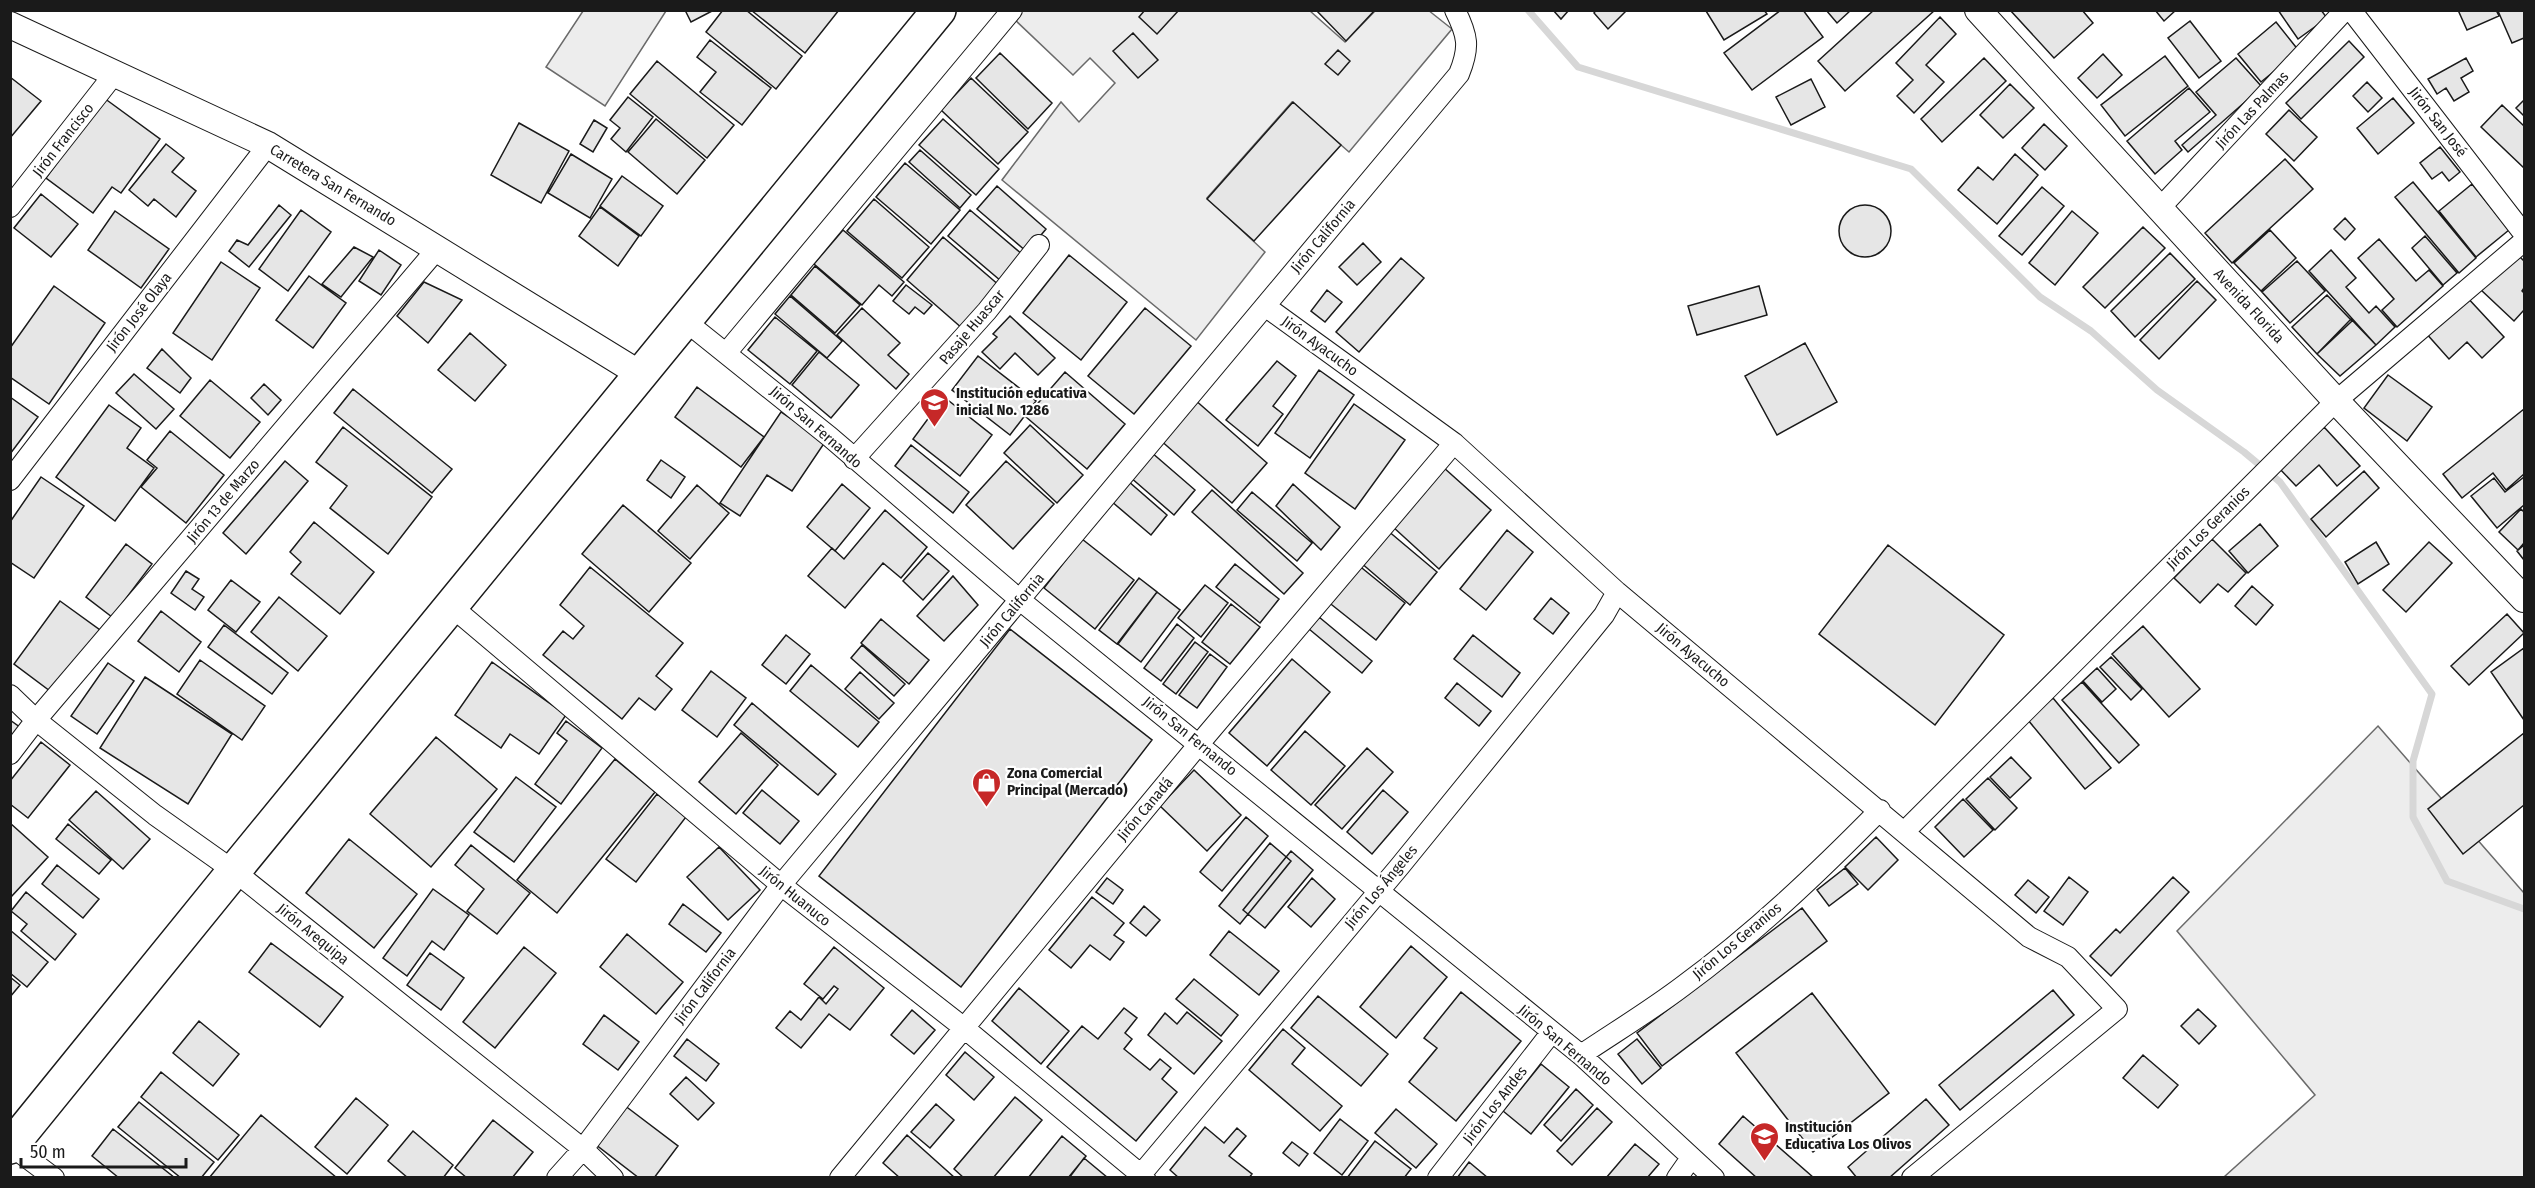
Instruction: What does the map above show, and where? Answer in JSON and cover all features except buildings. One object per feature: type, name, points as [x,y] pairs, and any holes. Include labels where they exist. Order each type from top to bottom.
[{"type":"highway","points":[[11,1146],[939,10]]},
{"type":"street","points":[[727,352],[1012,10]]},
{"type":"street","name":"Jirón California","points":[[557,1178],[583,1149],[781,885],[1459,74],[1466,57],[1467,34],[1455,10]]},
{"type":"street","name":"Avenida Florida","points":[[1978,10],[2336,401],[2524,599]]},
{"type":"street","name":"Jirón Las Palmas","points":[[2159,209],[2345,10]]},
{"type":"street","name":"Jirón San José","points":[[2351,10],[2524,234]]},
{"type":"street","name":"Carretera San Fernando","points":[[10,25],[268,145],[640,374]]},
{"type":"street","name":"Jirón Francisco","points":[[10,207],[115,74]]},
{"type":"street","name":"Jirón José Olaya","points":[[10,480],[268,145]]},
{"type":"street","name":"Jirón Los Geranios","points":[[1905,831],[2336,401],[2524,241]]},
{"type":"street","name":"Pasaje Huascar","points":[[854,459],[987,311],[1039,245]]},
{"type":"street","name":"Jirón 13 de Marzo","points":[[10,753],[437,249]]},
{"type":"street","name":"Jirón Ayacucho","points":[[1265,306],[1454,443],[1617,592],[1905,831],[1941,865],[2029,937],[2068,957],[2117,1009],[1912,1178]]},
{"type":"street","name":"Jirón San Fernando","points":[[684,320],[727,352],[830,437],[1020,600],[1551,1033],[1581,1055],[1714,1178]]},
{"type":"street","name":"Jirón Canadá","points":[[840,1178],[1199,744],[1454,443]]},
{"type":"street","name":"Jirón Los Ángeles","points":[[1141,1176],[1604,615],[1617,592]]},
{"type":"street","name":"Jirón Huanuco","points":[[451,606],[781,885],[963,1027],[1141,1176]]},
{"type":"street","name":"Jirón Arequipa","points":[[10,695],[36,720],[155,815],[234,871],[583,1149],[613,1178]]},
{"type":"street","name":"Jirón Los Geranios","points":[[1581,1055],[1684,986],[1813,878],[1880,810]]},
{"type":"street","name":"Jirón Los Andes","points":[[1438,1178],[1551,1033]]},
{"type":"street","points":[[11,1146],[54,1178]]},
{"type":"street","points":[[1677,1178],[1691,1158]]},
{"type":"shaded area","points":[[1428,10],[1452,29],[1349,152],[1292,102],[1207,198],[1265,252],[1196,340],[1002,180],[1061,102],[1079,122],[1115,83],[1090,58],[1073,75],[1013,18],[1019,11],[1310,11],[1345,42],[1375,11]]},
{"type":"shaded area","points":[[583,11],[666,11],[605,106],[546,67]]},
{"type":"shaded area","points":[[2378,726],[2524,893],[2524,1177],[2224,1177],[2315,1095],[2177,931]]},
{"type":"waterway","points":[[1528,10],[1578,67],[1911,169],[2040,297],[2091,331],[2157,390],[2244,452],[2280,482],[2432,694],[2413,761],[2413,817],[2447,881],[2524,909]]},
{"type":"place","name":"Institución educativa inicial No. 1286","points":[[935,428]]},
{"type":"place","name":"Zona Comercial Principal (Mercado)","points":[[986,808]]},
{"type":"place","name":"Institución Educativa Los Olivos","points":[[1764,1162]]}]
